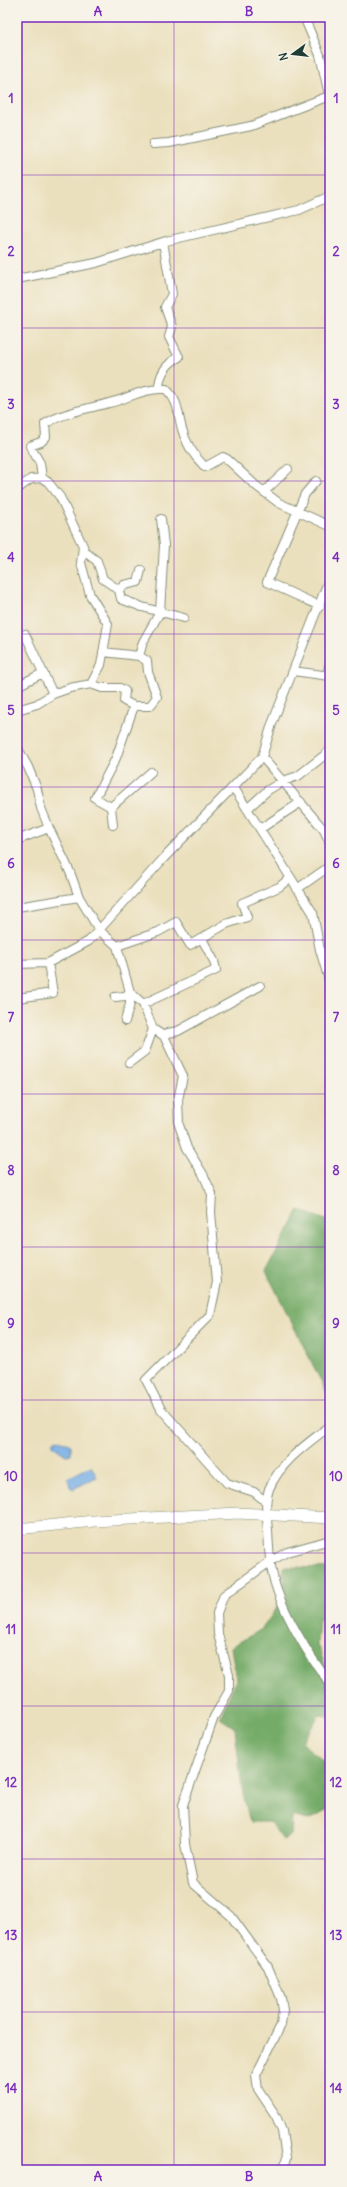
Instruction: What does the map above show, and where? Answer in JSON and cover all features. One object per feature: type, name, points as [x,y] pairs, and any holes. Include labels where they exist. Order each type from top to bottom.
[{"type":"main road","points":[[17,1529],[55,1524],[167,1516],[238,1513],[266,1516],[330,1518]]},
{"type":"street","points":[[153,144],[169,143],[251,126],[329,98],[328,78],[304,17]]},
{"type":"street","points":[[17,279],[96,262],[163,242],[299,210],[330,196]]},
{"type":"street","points":[[159,389],[160,375],[172,361],[179,357],[170,337],[172,327],[165,308],[172,294],[163,242]]},
{"type":"street","points":[[42,478],[40,463],[30,446],[41,442],[46,437],[45,424],[68,413],[111,403],[137,392],[166,389],[175,398],[188,447],[205,467],[223,457],[279,503],[330,526]]},
{"type":"street","points":[[264,492],[288,469]]},
{"type":"street","points":[[17,489],[31,479],[42,478],[48,482],[60,497],[85,552],[97,561],[103,579],[119,590],[121,598],[160,612],[184,618]]},
{"type":"street","points":[[316,481],[306,494],[268,582],[320,606]]},
{"type":"street","points":[[139,656],[143,642],[160,612],[164,545],[161,519]]},
{"type":"street","points":[[83,546],[81,563],[86,584],[90,594],[108,624],[101,666],[91,684]]},
{"type":"street","points":[[119,590],[124,585],[138,582],[141,570]]},
{"type":"street","points":[[17,964],[48,963],[89,941],[163,859],[262,758],[272,724],[293,671],[320,606],[327,597],[330,577]]},
{"type":"street","points":[[25,634],[53,694]]},
{"type":"street","points":[[17,710],[36,704],[53,694],[70,688],[91,684],[102,688],[120,688],[125,692],[124,701],[134,706],[150,706],[157,697],[148,672],[147,661],[139,656],[103,652]]},
{"type":"street","points":[[293,671],[328,675],[330,663]]},
{"type":"street","points":[[17,686],[43,673]]},
{"type":"street","points":[[112,807],[95,798],[116,758],[134,706]]},
{"type":"street","points":[[17,747],[38,789],[41,808],[70,872],[79,897],[99,930],[117,946],[130,992],[130,1004],[125,1021]]},
{"type":"street","points":[[247,809],[283,780],[298,776],[330,751]]},
{"type":"street","points":[[262,758],[283,780],[324,830],[330,843]]},
{"type":"street","points":[[112,807],[151,772]]},
{"type":"street","points":[[234,788],[313,913],[320,950],[330,983]]},
{"type":"street","points":[[260,829],[301,802]]},
{"type":"street","points":[[112,807],[113,825]]},
{"type":"street","points":[[17,840],[49,828]]},
{"type":"street","points":[[298,889],[330,866]]},
{"type":"street","points":[[117,946],[158,932],[176,922],[190,945],[226,924],[247,917],[242,903],[279,887],[290,878]]},
{"type":"street","points":[[17,907],[79,897]]},
{"type":"street","points":[[143,1004],[216,970],[214,961],[202,939]]},
{"type":"street","points":[[17,998],[52,993],[48,963]]},
{"type":"street","points":[[164,1036],[168,1033],[178,1031],[260,986]]},
{"type":"street","points":[[130,992],[143,1004],[153,1030],[164,1036],[183,1076],[178,1100],[181,1132],[187,1148],[203,1174],[212,1194],[211,1212],[217,1282],[210,1315],[146,1380],[161,1409],[227,1483],[254,1492],[265,1501]]},
{"type":"street","points":[[115,997],[125,996],[130,992]]},
{"type":"street","points":[[129,1063],[145,1051],[153,1030]]},
{"type":"street","points":[[330,1426],[296,1453],[281,1469],[270,1488],[265,1501],[272,1574],[282,1601],[315,1664],[330,1683]]},
{"type":"street","points":[[284,2170],[286,2151],[282,2131],[276,2116],[258,2089],[256,2075],[281,2025],[283,2010],[281,1998],[268,1967],[230,1916],[194,1883],[187,1855],[183,1805],[214,1717],[230,1692],[229,1675],[218,1634],[217,1613],[224,1595],[271,1561],[287,1552],[330,1540]]},
{"type":"green space","points":[[299,1210],[328,1221],[330,1219],[330,1399],[266,1271]]},
{"type":"green space","points":[[283,1567],[330,1568],[330,1614],[319,1619],[317,1644],[330,1678],[330,1716],[319,1715],[302,1743],[328,1765],[330,1764],[330,1809],[308,1820],[292,1816],[291,1835],[283,1840],[270,1822],[250,1822],[242,1789],[235,1728],[220,1718],[236,1680],[231,1647],[262,1629],[286,1595]]},
{"type":"water","points":[[58,1439],[71,1445],[71,1454],[66,1455],[53,1446],[53,1441]]},
{"type":"water","points":[[91,1466],[97,1477],[73,1489],[70,1487],[68,1478]]}]
